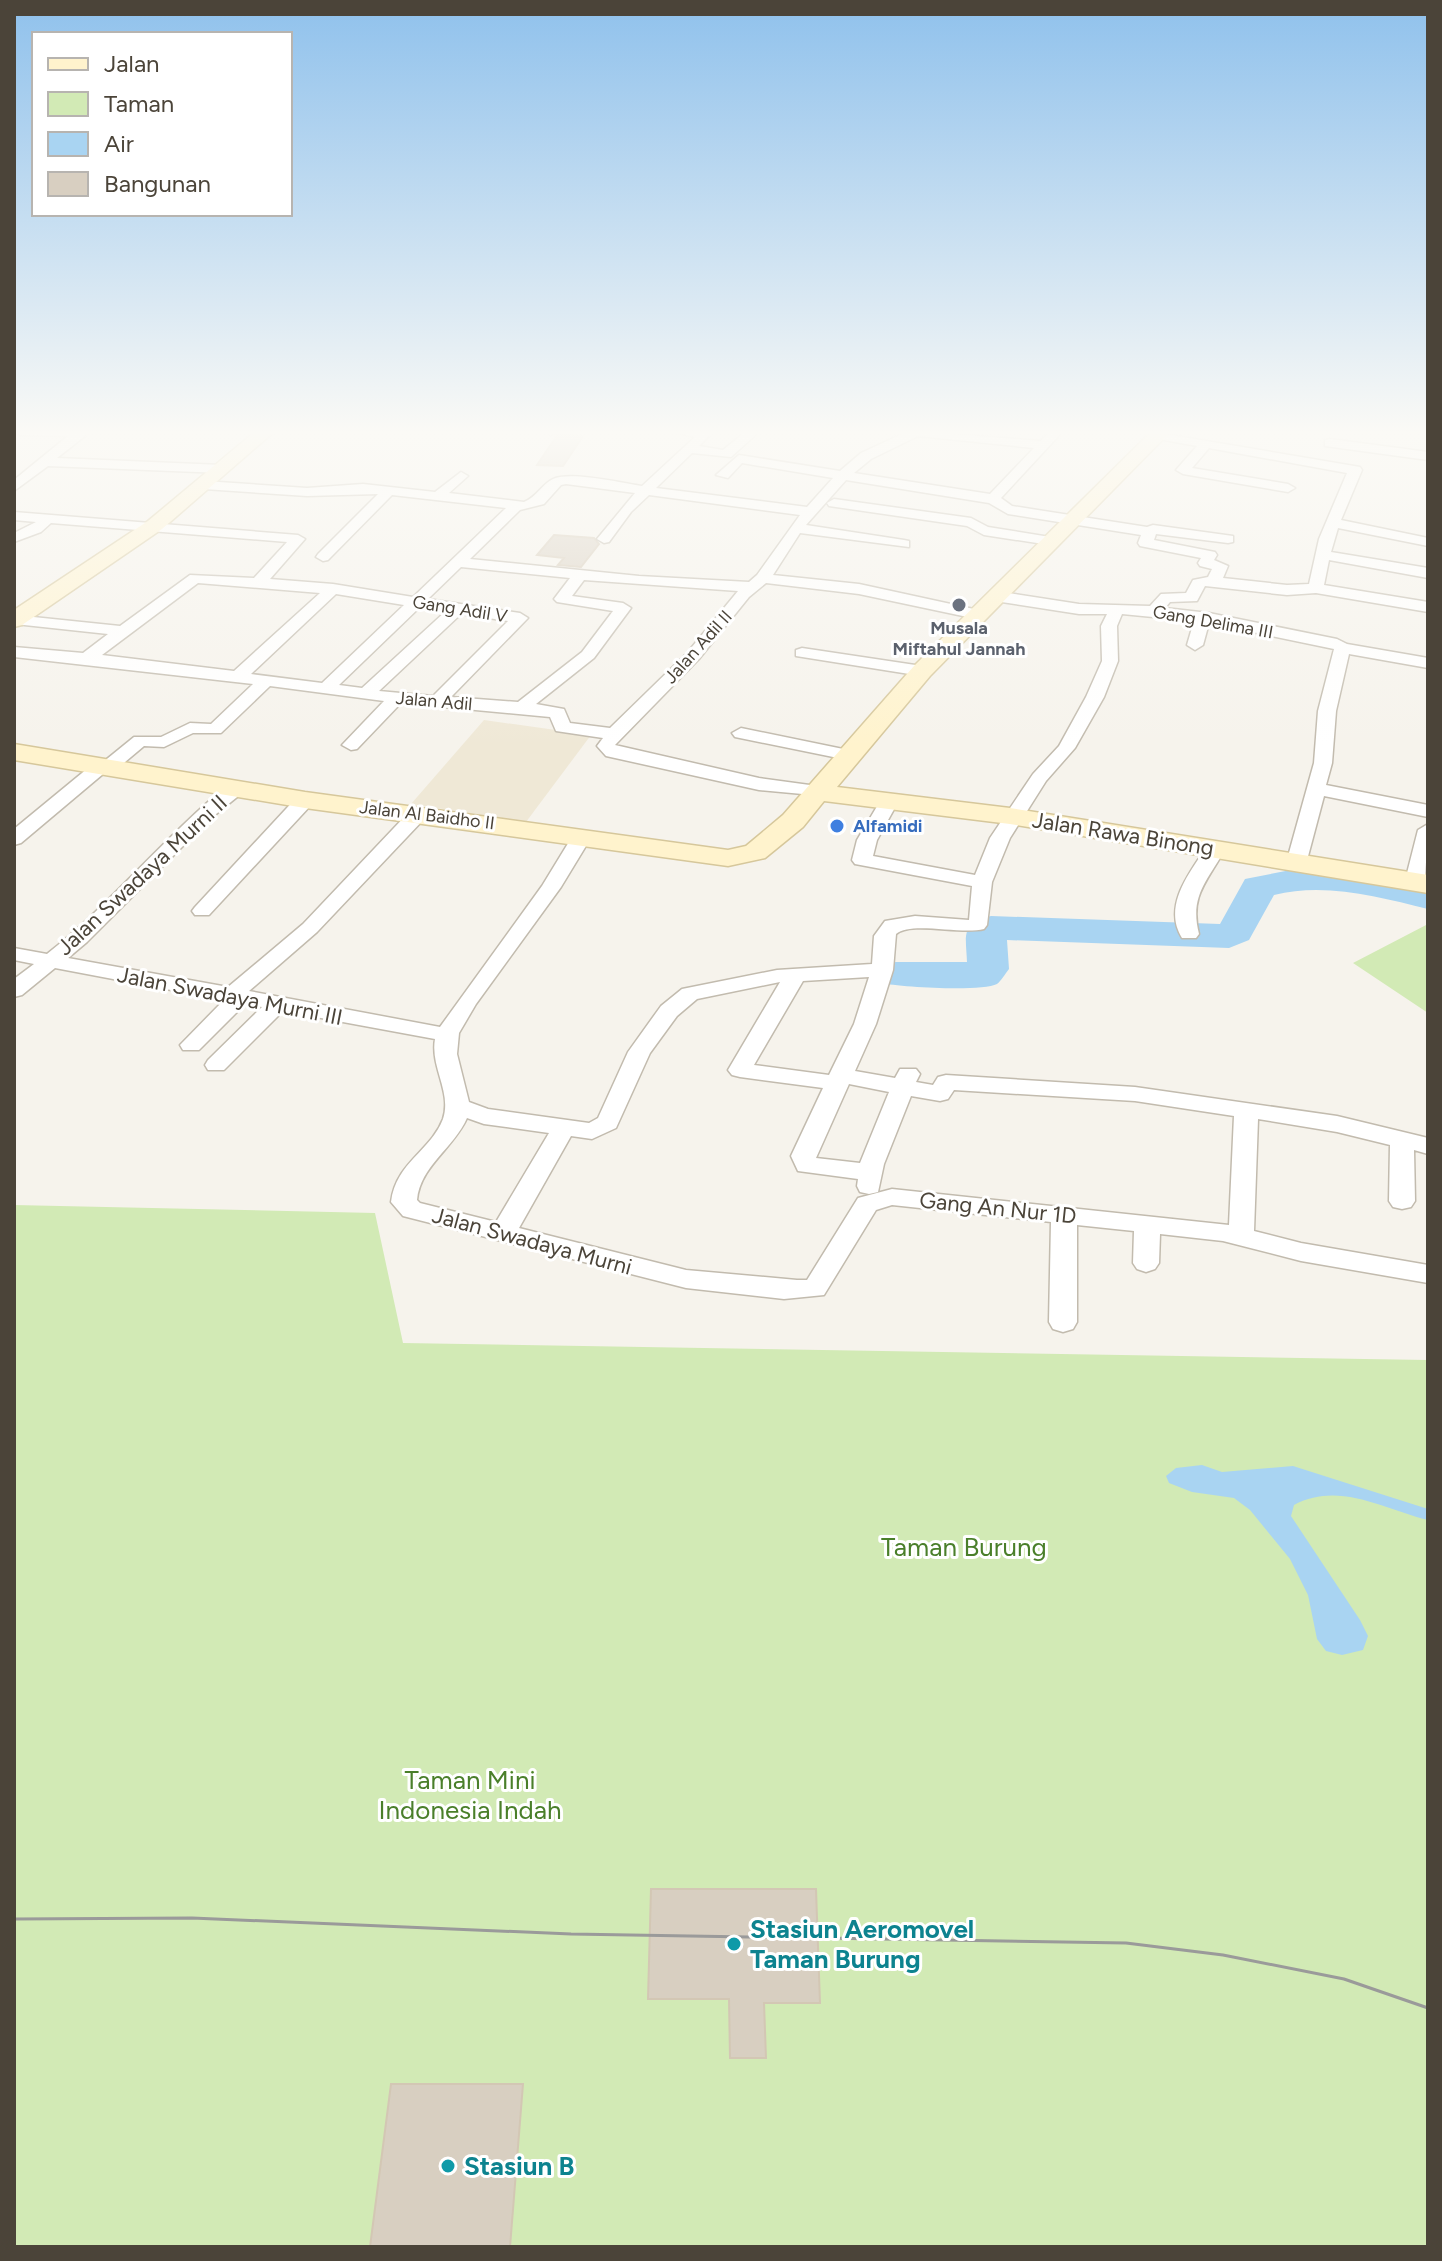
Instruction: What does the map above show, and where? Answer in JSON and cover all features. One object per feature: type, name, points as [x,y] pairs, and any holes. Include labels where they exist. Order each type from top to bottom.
[{"type":"main road","points":[[17,616],[139,536]]},
{"type":"main road","name":"Jalan Al Baidho II","points":[[14,752],[305,800],[728,858],[745,856],[755,852],[793,821],[922,671],[1056,536]]},
{"type":"main road","name":"Jalan Rawa Binong","points":[[817,792],[1014,816],[1421,882]]},
{"type":"street","points":[[258,583],[298,539],[262,536]]},
{"type":"street","points":[[323,557],[347,536]]},
{"type":"street","points":[[327,688],[485,536]]},
{"type":"street","points":[[604,539],[607,536]]},
{"type":"street","name":"Jalan Adil II","points":[[614,734],[700,649],[757,582],[791,536]]},
{"type":"street","points":[[847,536],[904,544]]},
{"type":"street","points":[[1014,536],[1050,541]]},
{"type":"street","points":[[1148,536],[1145,543],[1210,555],[1205,563],[1221,566],[1214,581]]},
{"type":"street","points":[[1202,536],[1228,539]]},
{"type":"street","points":[[1316,588],[1329,536]]},
{"type":"street","points":[[1395,536],[1428,542]]},
{"type":"street","points":[[1324,555],[1428,573]]},
{"type":"street","points":[[458,562],[579,576],[859,589],[977,614]]},
{"type":"street","points":[[521,708],[588,655],[623,608],[562,599],[579,576]]},
{"type":"street","name":"Gang Adil V","points":[[88,657],[193,578],[333,589],[520,618],[437,701]]},
{"type":"street","points":[[1154,612],[1164,598],[1190,599],[1200,582],[1214,581],[1287,590],[1316,588],[1428,607]]},
{"type":"street","points":[[240,675],[333,589]]},
{"type":"street","name":"Gang Delima III","points":[[995,596],[1078,609],[1154,612],[1245,624],[1337,644],[1342,648],[1428,663]]},
{"type":"street","points":[[366,694],[457,609]]},
{"type":"street","points":[[871,1172],[807,1165],[803,1156],[865,1024],[881,975],[886,933],[893,926],[922,922],[965,927],[977,925],[982,882],[1000,838],[1039,778],[1066,748],[1095,697],[1110,661],[1109,626],[1117,609]]},
{"type":"street","points":[[17,616],[121,631]]},
{"type":"street","points":[[1195,645],[1202,620]]},
{"type":"street","points":[[1297,860],[1317,789],[1327,735],[1327,711],[1342,648]]},
{"type":"street","name":"Jalan Adil","points":[[14,652],[88,657],[397,698],[558,713],[562,727],[614,734]]},
{"type":"street","points":[[802,653],[922,671]]},
{"type":"street","points":[[14,839],[140,741],[164,742],[190,728],[215,729],[267,680]]},
{"type":"street","points":[[351,745],[397,698]]},
{"type":"street","points":[[741,733],[848,755]]},
{"type":"street","points":[[614,734],[606,746],[612,752],[759,784],[817,792]]},
{"type":"street","name":"Jalan Swadaya Murni II","points":[[14,990],[48,960],[80,938],[203,815],[235,789]]},
{"type":"street","points":[[1317,789],[1428,811]]},
{"type":"street","points":[[202,911],[305,800]]},
{"type":"street","points":[[889,802],[867,840],[862,860],[982,882]]},
{"type":"street","points":[[191,1045],[235,996],[315,924],[418,814]]},
{"type":"street","points":[[1421,882],[1428,830]]},
{"type":"street","points":[[582,836],[535,911],[468,1000],[447,1035],[447,1067],[458,1091],[457,1106],[484,1116],[592,1131],[608,1123],[639,1052],[669,1011],[690,994],[796,974],[881,975]]},
{"type":"street","points":[[1189,934],[1184,918],[1184,902],[1215,849]]},
{"type":"street","name":"Jalan Swadaya Murni III","points":[[14,954],[447,1035]]},
{"type":"street","points":[[796,974],[740,1070],[838,1079],[905,1080],[940,1094],[946,1082],[1135,1094],[1337,1124],[1428,1146]]},
{"type":"street","points":[[216,1065],[278,1003]]},
{"type":"street","points":[[867,1204],[871,1172],[905,1080]]},
{"type":"street","name":"Jalan Swadaya Murni","points":[[457,1106],[454,1121],[406,1183],[404,1202],[412,1210],[504,1231],[562,1250],[687,1281],[802,1291],[815,1288],[867,1204]]},
{"type":"street","points":[[1241,1235],[1246,1110]]},
{"type":"street","points":[[504,1231],[565,1126]]},
{"type":"street","points":[[1402,1140],[1402,1201]]},
{"type":"street","name":"Gang An Nur 1D","points":[[867,1204],[892,1197],[1241,1235],[1301,1252],[1428,1274]]},
{"type":"street","points":[[1063,1322],[1064,1215]]},
{"type":"street","points":[[1146,1263],[1147,1225]]},
{"type":"shaded area","points":[[484,720],[591,735],[526,822],[411,804]]},
{"type":"green space","points":[[1428,924],[1428,1013],[1353,963]]},
{"type":"green space","name":"Taman Mini Indonesia Indah","points":[[14,1205],[375,1213],[403,1343],[1428,1360],[1428,2247],[14,2247]]},
{"type":"water","points":[[1202,1465],[1222,1472],[1293,1466],[1428,1509],[1428,1520],[1344,1496],[1311,1498],[1294,1505],[1291,1516],[1368,1636],[1363,1650],[1342,1655],[1326,1651],[1317,1639],[1308,1595],[1290,1559],[1250,1510],[1234,1498],[1192,1492],[1169,1483],[1166,1476],[1176,1468]]},
{"type":"building","points":[[554,536],[594,538],[599,544],[581,567],[558,565],[564,558],[537,555]]},
{"type":"building","name":"Stasiun Aeromovel Taman Burung","points":[[651,1889],[816,1889],[820,2003],[764,2003],[766,2058],[730,2058],[729,1999],[648,1999]]},
{"type":"building","name":"Stasiun B","points":[[391,2084],[523,2084],[510,2247],[370,2247]]},
{"type":"waterway","points":[[896,974],[983,975],[988,969],[986,930],[991,928],[1229,936],[1235,932],[1259,887],[1280,882],[1301,879],[1344,881],[1428,897]]},
{"type":"tram line","points":[[14,1919],[192,1918],[571,1934],[1126,1943],[1223,1955],[1344,1979],[1428,2008]]},
{"type":"place","name":"Musala Miftahul Jannah","points":[[959,605]]},
{"type":"place","name":"Alfamidi","points":[[837,826]]},
{"type":"place","name":"Stasiun Aeromovel Taman Burung","points":[[734,1944]]},
{"type":"place","name":"Stasiun B","points":[[448,2166]]},
{"type":"park label","name":"Taman Burung","points":[[964,1547]]}]
